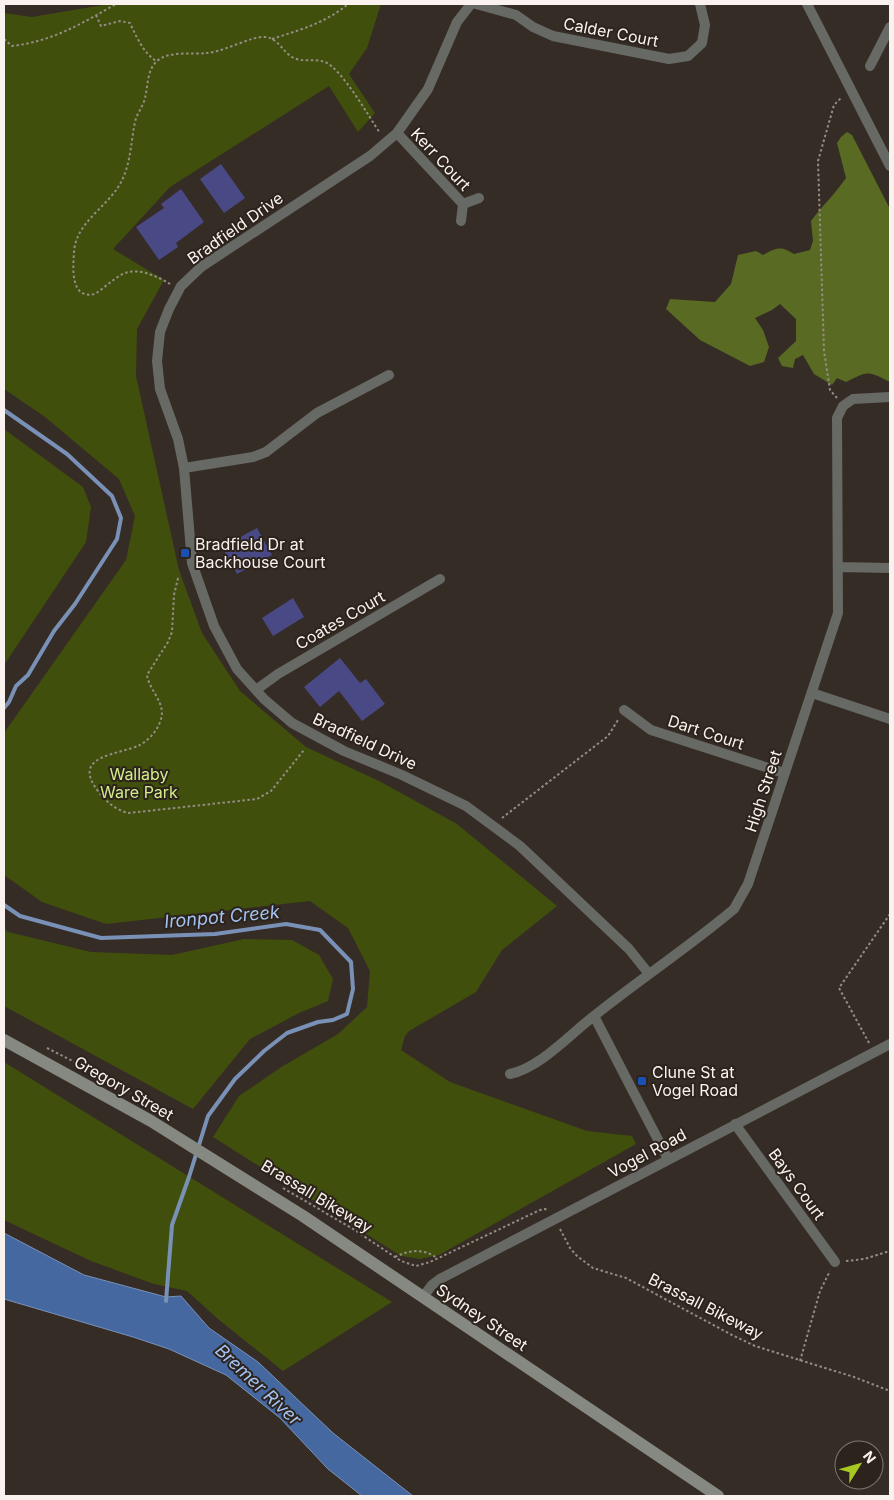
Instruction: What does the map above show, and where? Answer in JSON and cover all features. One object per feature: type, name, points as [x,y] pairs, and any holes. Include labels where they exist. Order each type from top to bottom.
[{"type":"main road","name":"Gregory Street","points":[[4,1040],[151,1121],[226,1167]]},
{"type":"main road","name":"Sydney Street","points":[[226,1167],[304,1216],[718,1496]]},
{"type":"street","name":"Bradfield Drive","points":[[471,4],[457,22],[428,88],[397,133],[370,156],[201,267],[178,290],[160,332],[157,361],[160,389],[178,439],[184,468],[192,562],[214,626],[237,669],[256,690],[292,723],[344,751],[402,775],[466,806],[520,846],[622,943],[649,974]]},
{"type":"street","name":"Calder Court","points":[[476,4],[516,15],[533,27],[554,36],[669,59],[688,56],[702,43],[705,25],[700,4]]},
{"type":"street","points":[[807,4],[890,166]]},
{"type":"street","points":[[870,66],[890,27]]},
{"type":"street","name":"Kerr Court","points":[[397,133],[463,204],[461,221]]},
{"type":"street","name":"Kerr Court","points":[[463,204],[478,198]]},
{"type":"street","points":[[184,468],[253,457],[266,452],[316,413],[361,391],[388,374]]},
{"type":"street","points":[[843,406],[853,399],[890,397]]},
{"type":"street","name":"High Street","points":[[510,1074],[523,1071],[541,1059],[734,909],[748,884],[838,613],[837,418],[843,406]]},
{"type":"street","points":[[839,567],[890,568]]},
{"type":"street","name":"Coates Court","points":[[256,690],[278,674],[440,579]]},
{"type":"street","points":[[812,694],[890,719]]},
{"type":"street","name":"Dart Court","points":[[624,710],[651,730],[784,773]]},
{"type":"street","points":[[594,1016],[668,1159]]},
{"type":"street","name":"Vogel Road","points":[[423,1297],[432,1285],[440,1279],[890,1044]]},
{"type":"street","name":"Bays Court","points":[[735,1124],[835,1262]]},
{"type":"path","points":[[4,39],[12,46],[34,44],[75,27],[116,4]]},
{"type":"path","points":[[178,290],[151,275],[132,272],[120,275],[101,290],[90,295],[80,292],[74,279],[74,248],[78,236],[123,180],[129,159],[135,120],[144,101],[150,74],[156,62],[170,55],[219,52],[259,37],[272,38],[321,22],[348,4]]},
{"type":"path","points":[[96,15],[101,26],[120,20],[130,23],[138,41],[156,62]]},
{"type":"path","points":[[272,38],[287,54],[295,58],[325,62],[333,67],[343,78],[387,142]]},
{"type":"path","points":[[843,406],[830,390],[824,351],[818,161],[834,105],[850,89]]},
{"type":"path","points":[[178,578],[174,595],[172,632],[168,642],[147,675],[161,707],[161,720],[152,735],[140,745],[110,754],[93,764],[89,769],[89,774],[96,788],[105,799],[119,810],[129,813],[257,799],[271,791],[304,750]]},
{"type":"path","points":[[493,826],[507,812],[608,736],[624,710]]},
{"type":"path","points":[[874,1052],[840,988],[890,914]]},
{"type":"path","points":[[46,1048],[116,1083],[136,1098]]},
{"type":"path","name":"Brassall Bikeway","points":[[280,1186],[353,1229],[401,1261],[416,1266],[438,1259],[540,1210],[547,1209],[552,1212]]},
{"type":"path","name":"Brassall Bikeway","points":[[558,1226],[570,1248],[593,1268],[632,1281],[743,1341],[854,1377],[890,1391]]},
{"type":"path","points":[[395,1257],[413,1250],[420,1250],[438,1259]]},
{"type":"path","points":[[800,1361],[820,1291],[835,1262],[864,1259],[890,1251]]},
{"type":"green space","name":"Wallaby Ware Park","points":[[109,4],[381,4],[367,48],[349,74],[375,113],[358,132],[329,86],[170,187],[113,249],[164,280],[137,329],[136,376],[179,570],[202,633],[240,691],[306,747],[381,782],[457,824],[557,906],[502,950],[476,992],[409,1031],[405,1036],[401,1050],[450,1082],[587,1131],[632,1136],[636,1144],[439,1255],[420,1259],[401,1256],[213,1137],[239,1096],[283,1066],[338,1034],[367,1007],[370,971],[348,928],[310,901],[106,924],[42,902],[4,875],[4,733],[126,560],[135,516],[119,479],[45,417],[4,389],[4,13],[32,17]]},
{"type":"green space","points":[[847,132],[852,135],[890,209],[890,381],[875,375],[863,374],[846,382],[837,378],[832,385],[814,374],[803,355],[795,359],[793,368],[782,366],[778,358],[796,341],[796,319],[780,304],[755,318],[763,330],[769,347],[764,362],[750,366],[700,340],[666,309],[670,299],[715,302],[731,284],[738,255],[756,251],[763,255],[779,248],[794,254],[810,250],[813,241],[811,221],[846,178],[837,143]]},
{"type":"green space","points":[[4,429],[83,487],[91,507],[86,542],[4,665]]},
{"type":"green space","points":[[4,928],[8,932],[91,952],[172,955],[244,939],[292,940],[319,955],[333,979],[328,1001],[299,1013],[250,1039],[193,1109],[4,1006]]},
{"type":"green space","points":[[4,1062],[392,1302],[283,1371],[218,1319],[187,1291],[154,1284],[91,1261],[4,1220]]},
{"type":"water","name":"Bremer River","points":[[4,1233],[84,1275],[166,1297],[181,1296],[209,1328],[258,1362],[333,1433],[413,1496],[362,1496],[328,1469],[280,1418],[226,1375],[169,1349],[4,1299]]},
{"type":"building","points":[[221,164],[245,198],[224,213],[200,179]]},
{"type":"building","points":[[181,189],[204,222],[176,243],[178,247],[159,260],[136,227],[164,208],[161,204]]},
{"type":"building","points":[[257,528],[272,555],[237,574],[222,547]]},
{"type":"building","points":[[293,598],[304,617],[273,636],[262,618]]},
{"type":"building","points":[[340,658],[360,683],[366,679],[385,704],[362,721],[339,691],[320,707],[304,687]]},
{"type":"waterway","name":"Ironpot Creek","points":[[4,410],[67,454],[112,496],[121,518],[117,539],[75,604],[54,631],[28,675],[16,686],[9,702],[4,708]]},
{"type":"waterway","name":"Ironpot Creek","points":[[4,905],[20,916],[101,938],[215,934],[286,924],[320,930],[351,962],[353,989],[347,1014],[287,1033],[264,1051],[235,1079],[208,1116],[172,1225],[166,1301]]},
{"type":"place","name":"Bradfield Dr at Backhouse Court","points":[[185,553]]},
{"type":"place","name":"Clune St at Vogel Road","points":[[642,1081]]}]
